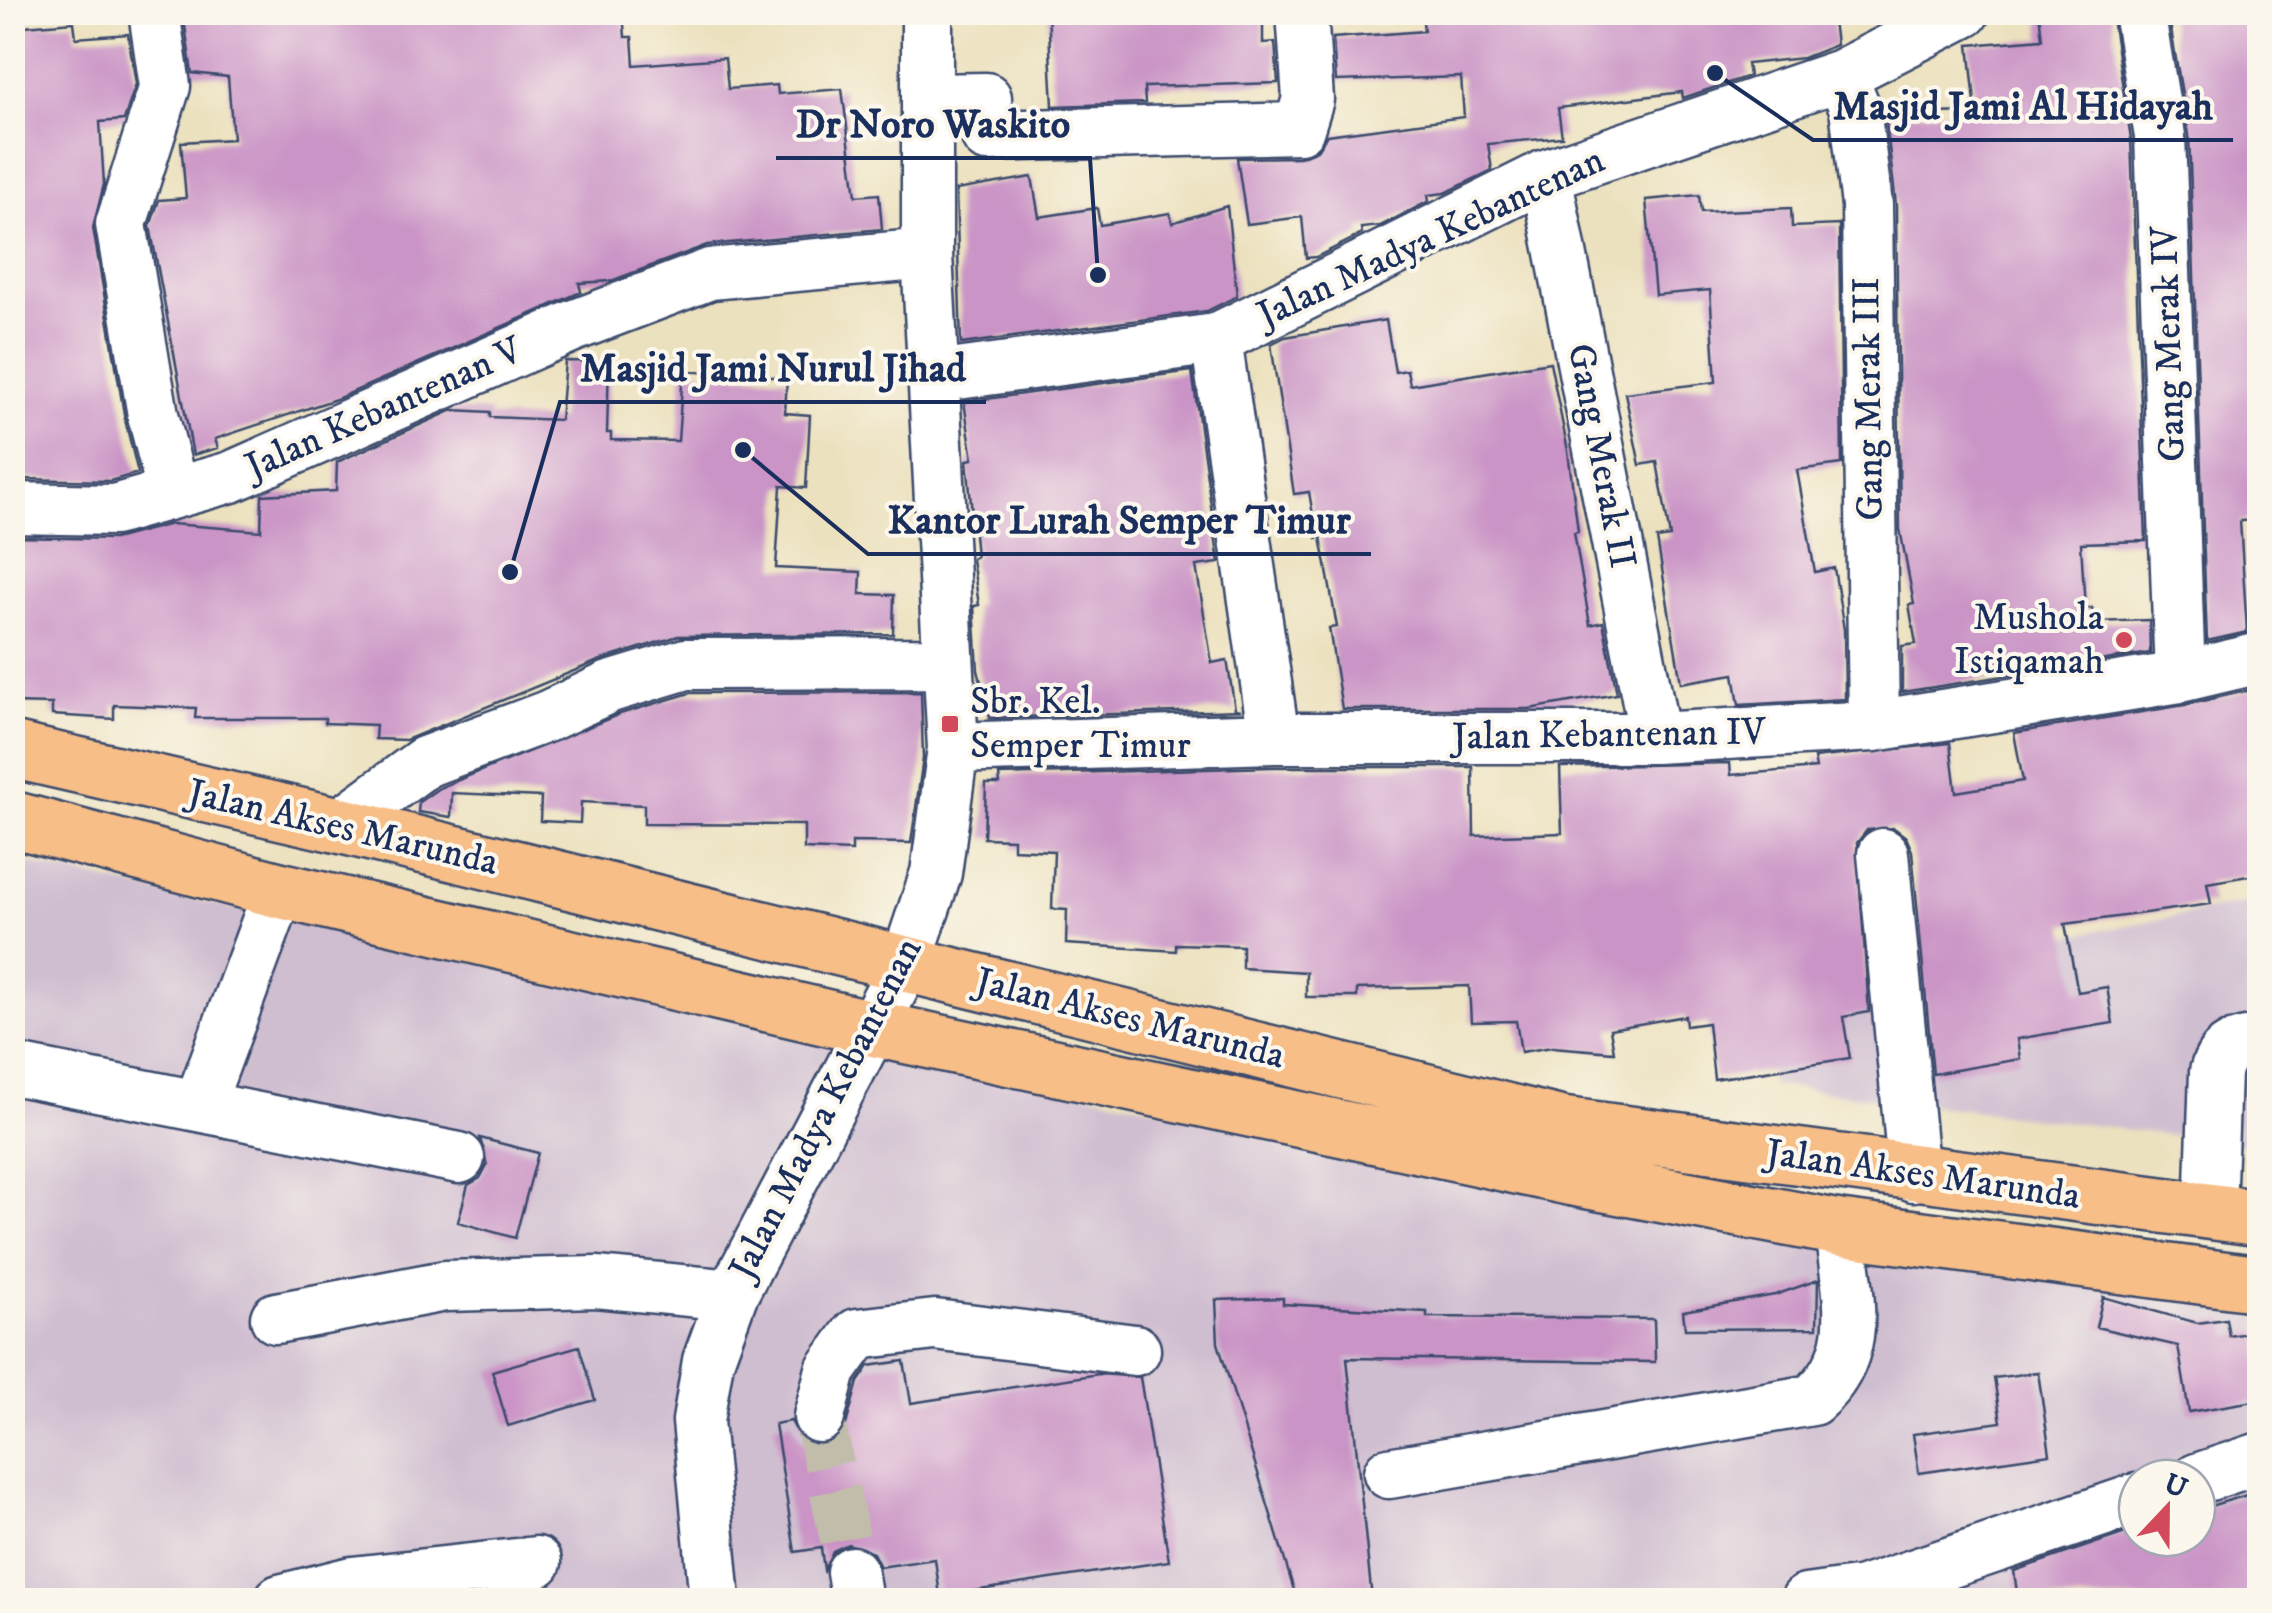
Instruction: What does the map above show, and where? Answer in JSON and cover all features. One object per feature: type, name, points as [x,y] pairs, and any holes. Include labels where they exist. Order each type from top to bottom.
[{"type":"main road","name":"Jalan Akses Marunda","points":[[12,750],[906,963],[1562,1125],[1914,1176],[2235,1215]]},
{"type":"main road","name":"Jalan Akses Marunda","points":[[12,819],[279,890],[871,1028],[1573,1178],[1840,1228],[2260,1284]]},
{"type":"street","points":[[154,12],[165,86],[121,224],[153,414],[173,493]]},
{"type":"street","name":"Jalan Madya Kebantenan","points":[[715,1600],[698,1421],[708,1361],[732,1295],[906,963],[936,873],[953,748],[927,254],[927,12]]},
{"type":"street","points":[[928,100],[986,98],[987,136],[1300,128],[1308,100],[1302,12]]},
{"type":"street","name":"Jalan Madya Kebantenan","points":[[935,377],[1216,339],[1546,175],[1841,74],[1964,12]]},
{"type":"street","name":"Gang Merak IV","points":[[2140,12],[2160,136],[2180,677]]},
{"type":"street","name":"Gang Merak III","points":[[1841,74],[1855,108],[1866,205],[1874,726]]},
{"type":"street","name":"Gang Merak II","points":[[1546,175],[1655,738]]},
{"type":"street","name":"Jalan Kebantenan V","points":[[12,508],[114,510],[231,477],[573,326],[710,274],[927,254]]},
{"type":"street","points":[[1216,339],[1274,738]]},
{"type":"street","name":"Jalan Kebantenan IV","points":[[953,748],[1274,738],[1655,738],[1874,726],[2180,677],[2260,658]]},
{"type":"street","points":[[339,826],[424,762],[548,716],[610,687],[686,664],[948,663]]},
{"type":"street","points":[[1883,854],[1914,1176]]},
{"type":"street","points":[[200,1103],[279,890]]},
{"type":"street","points":[[2235,1215],[2214,1072],[2220,1055],[2236,1044],[2260,1041]]},
{"type":"street","points":[[12,1069],[200,1103],[459,1158]]},
{"type":"street","points":[[1389,1473],[1812,1400],[1840,1370],[1851,1340],[1840,1228]]},
{"type":"street","points":[[276,1318],[445,1286],[596,1282],[732,1295]]},
{"type":"street","points":[[819,1417],[831,1370],[857,1334],[935,1324],[1135,1350]]},
{"type":"street","points":[[2217,1472],[2260,1458]]},
{"type":"street","points":[[1806,1600],[1863,1592],[2117,1506]]},
{"type":"street","points":[[280,1600],[352,1582],[536,1562]]},
{"type":"shaded area","points":[[13,860],[1735,1234],[2259,1308],[2259,1600],[13,1600]]},
{"type":"shaded area","points":[[2259,901],[2259,1146],[1772,1085],[1759,1021],[1954,957]]},
{"type":"building","points":[[183,12],[623,12],[625,37],[632,37],[634,65],[725,58],[728,89],[777,85],[778,94],[842,89],[856,196],[879,194],[882,229],[707,245],[611,281],[579,283],[581,292],[339,398],[215,439],[218,448],[193,455],[150,226],[159,200],[186,198],[181,142],[233,139],[228,77],[192,73]]},
{"type":"building","points":[[1048,12],[1263,12],[1263,43],[1275,42],[1278,83],[1144,87],[1145,103],[1053,106]]},
{"type":"building","points":[[1422,12],[1832,12],[1836,45],[1803,58],[1747,64],[1749,76],[1683,98],[1682,92],[1558,108],[1562,137],[1488,144],[1492,170],[1445,193],[1428,195],[1429,201],[1380,226],[1361,228],[1362,234],[1316,257],[1306,258],[1302,217],[1247,224],[1237,158],[1300,157],[1317,150],[1327,135],[1464,117],[1461,77],[1336,81],[1333,38],[1424,31]]},
{"type":"building","points":[[2039,12],[2111,12],[2131,139],[2146,541],[2081,543],[2085,609],[2092,608],[2095,622],[2149,620],[2150,653],[1902,692],[1902,646],[1916,644],[1909,605],[1914,604],[1900,529],[1896,204],[1885,114],[1976,112],[1969,45],[2042,39]]},
{"type":"building","points":[[2168,12],[2260,12],[2260,520],[2240,521],[2247,632],[2207,641],[2189,135]]},
{"type":"building","points":[[74,22],[76,38],[128,34],[136,84],[124,120],[100,122],[104,184],[93,228],[125,420],[138,473],[110,481],[22,479],[23,434],[13,433],[12,278],[19,278],[12,214],[12,27]]},
{"type":"building","points":[[1032,177],[1039,217],[1097,208],[1100,225],[1170,213],[1172,223],[1227,206],[1237,296],[1207,311],[961,344],[956,190]]},
{"type":"building","points":[[1699,195],[1701,212],[1791,208],[1792,227],[1839,225],[1842,464],[1797,470],[1815,572],[1834,568],[1844,630],[1845,699],[1739,705],[1734,674],[1681,683],[1657,539],[1670,537],[1657,462],[1640,465],[1625,393],[1716,382],[1710,290],[1655,295],[1646,200]]},
{"type":"building","points":[[1386,320],[1395,372],[1407,370],[1410,385],[1550,362],[1568,451],[1578,531],[1574,532],[1590,625],[1603,622],[1617,694],[1529,709],[1342,709],[1329,628],[1337,627],[1321,537],[1317,538],[1309,492],[1294,494],[1271,344],[1285,337]]},
{"type":"building","points":[[565,361],[609,362],[607,433],[611,433],[611,440],[678,441],[683,371],[787,378],[785,413],[810,415],[806,488],[781,486],[776,568],[861,572],[860,594],[894,595],[893,634],[678,636],[598,661],[406,740],[375,739],[376,725],[325,723],[325,718],[195,718],[196,708],[114,705],[114,719],[52,715],[52,704],[12,703],[12,537],[114,539],[171,524],[261,531],[262,495],[336,491],[337,462],[453,410],[490,412],[490,417],[560,420]]},
{"type":"building","points":[[1192,371],[1219,563],[1196,566],[1212,663],[1227,660],[1235,709],[1241,710],[990,718],[978,670],[974,606],[979,605],[972,559],[976,556],[967,460],[973,459],[964,402]]},
{"type":"building","points":[[2255,689],[2260,715],[2260,874],[2207,883],[2211,904],[2065,924],[2078,992],[2107,987],[2113,1023],[2017,1039],[2020,1059],[1933,1074],[1912,851],[1906,837],[1894,828],[1867,830],[1857,843],[1869,1012],[1843,1017],[1850,1058],[1714,1079],[1708,1023],[1686,1026],[1685,1016],[1610,1029],[1614,1052],[1552,1047],[1521,1052],[1516,1021],[1471,1022],[1469,986],[1357,989],[1357,997],[1306,997],[1306,972],[1242,968],[1242,946],[1176,944],[1176,951],[1066,944],[1067,910],[1052,909],[1054,851],[1013,849],[1013,839],[984,838],[986,784],[1000,784],[999,775],[1274,767],[1473,767],[1474,836],[1562,833],[1560,767],[1730,763],[1731,775],[1816,768],[1814,758],[1950,743],[1956,792],[2023,781],[2014,733],[2185,705]]},
{"type":"building","points":[[921,692],[923,758],[911,843],[852,842],[852,851],[804,849],[804,825],[644,824],[644,805],[581,802],[580,823],[540,821],[541,797],[452,793],[451,817],[418,812],[419,802],[439,788],[620,714],[690,693]]},
{"type":"building","points":[[480,1138],[538,1153],[515,1238],[458,1222],[468,1185],[480,1178],[487,1165]]},
{"type":"building","points":[[1818,1280],[1817,1328],[1685,1329],[1683,1311],[1775,1295]]},
{"type":"building","points":[[2103,1297],[2197,1323],[2226,1319],[2229,1336],[2260,1331],[2260,1400],[2189,1412],[2178,1346],[2096,1327]]},
{"type":"building","points":[[1283,1298],[1283,1304],[1427,1312],[1427,1317],[1654,1319],[1655,1362],[1347,1358],[1371,1590],[1335,1600],[1297,1600],[1218,1343],[1216,1300]]},
{"type":"building","points":[[579,1346],[595,1400],[508,1426],[492,1371]]},
{"type":"building","points":[[904,1361],[911,1403],[1099,1374],[1140,1377],[1169,1561],[940,1596],[935,1559],[880,1567],[873,1553],[848,1544],[833,1551],[824,1570],[821,1548],[795,1552],[775,1424],[791,1421],[800,1438],[813,1445],[828,1444],[846,1425],[858,1382],[869,1366]]},
{"type":"building","points":[[2038,1372],[2050,1454],[1919,1473],[1913,1434],[2001,1422],[1994,1378]]},
{"type":"building","points":[[2260,1491],[2260,1600],[2018,1600],[2014,1571],[2117,1536],[2117,1558],[2217,1558],[2217,1504]]},
{"type":"tunnel","points":[[819,1417],[852,1572]]},
{"type":"place","name":"Masjid Jami Al Hidayah","points":[[1715,73]]},
{"type":"place","name":"Dr Noro Waskito","points":[[1098,275]]},
{"type":"place","name":"Kantor Lurah Semper Timur","points":[[743,450]]},
{"type":"place","name":"Masjid Jami Nurul Jihad","points":[[510,572]]},
{"type":"place","name":"Mushola Istiqamah","points":[[2124,640]]},
{"type":"place","name":"Sbr. Kel. Semper Timur","points":[[950,724]]}]
